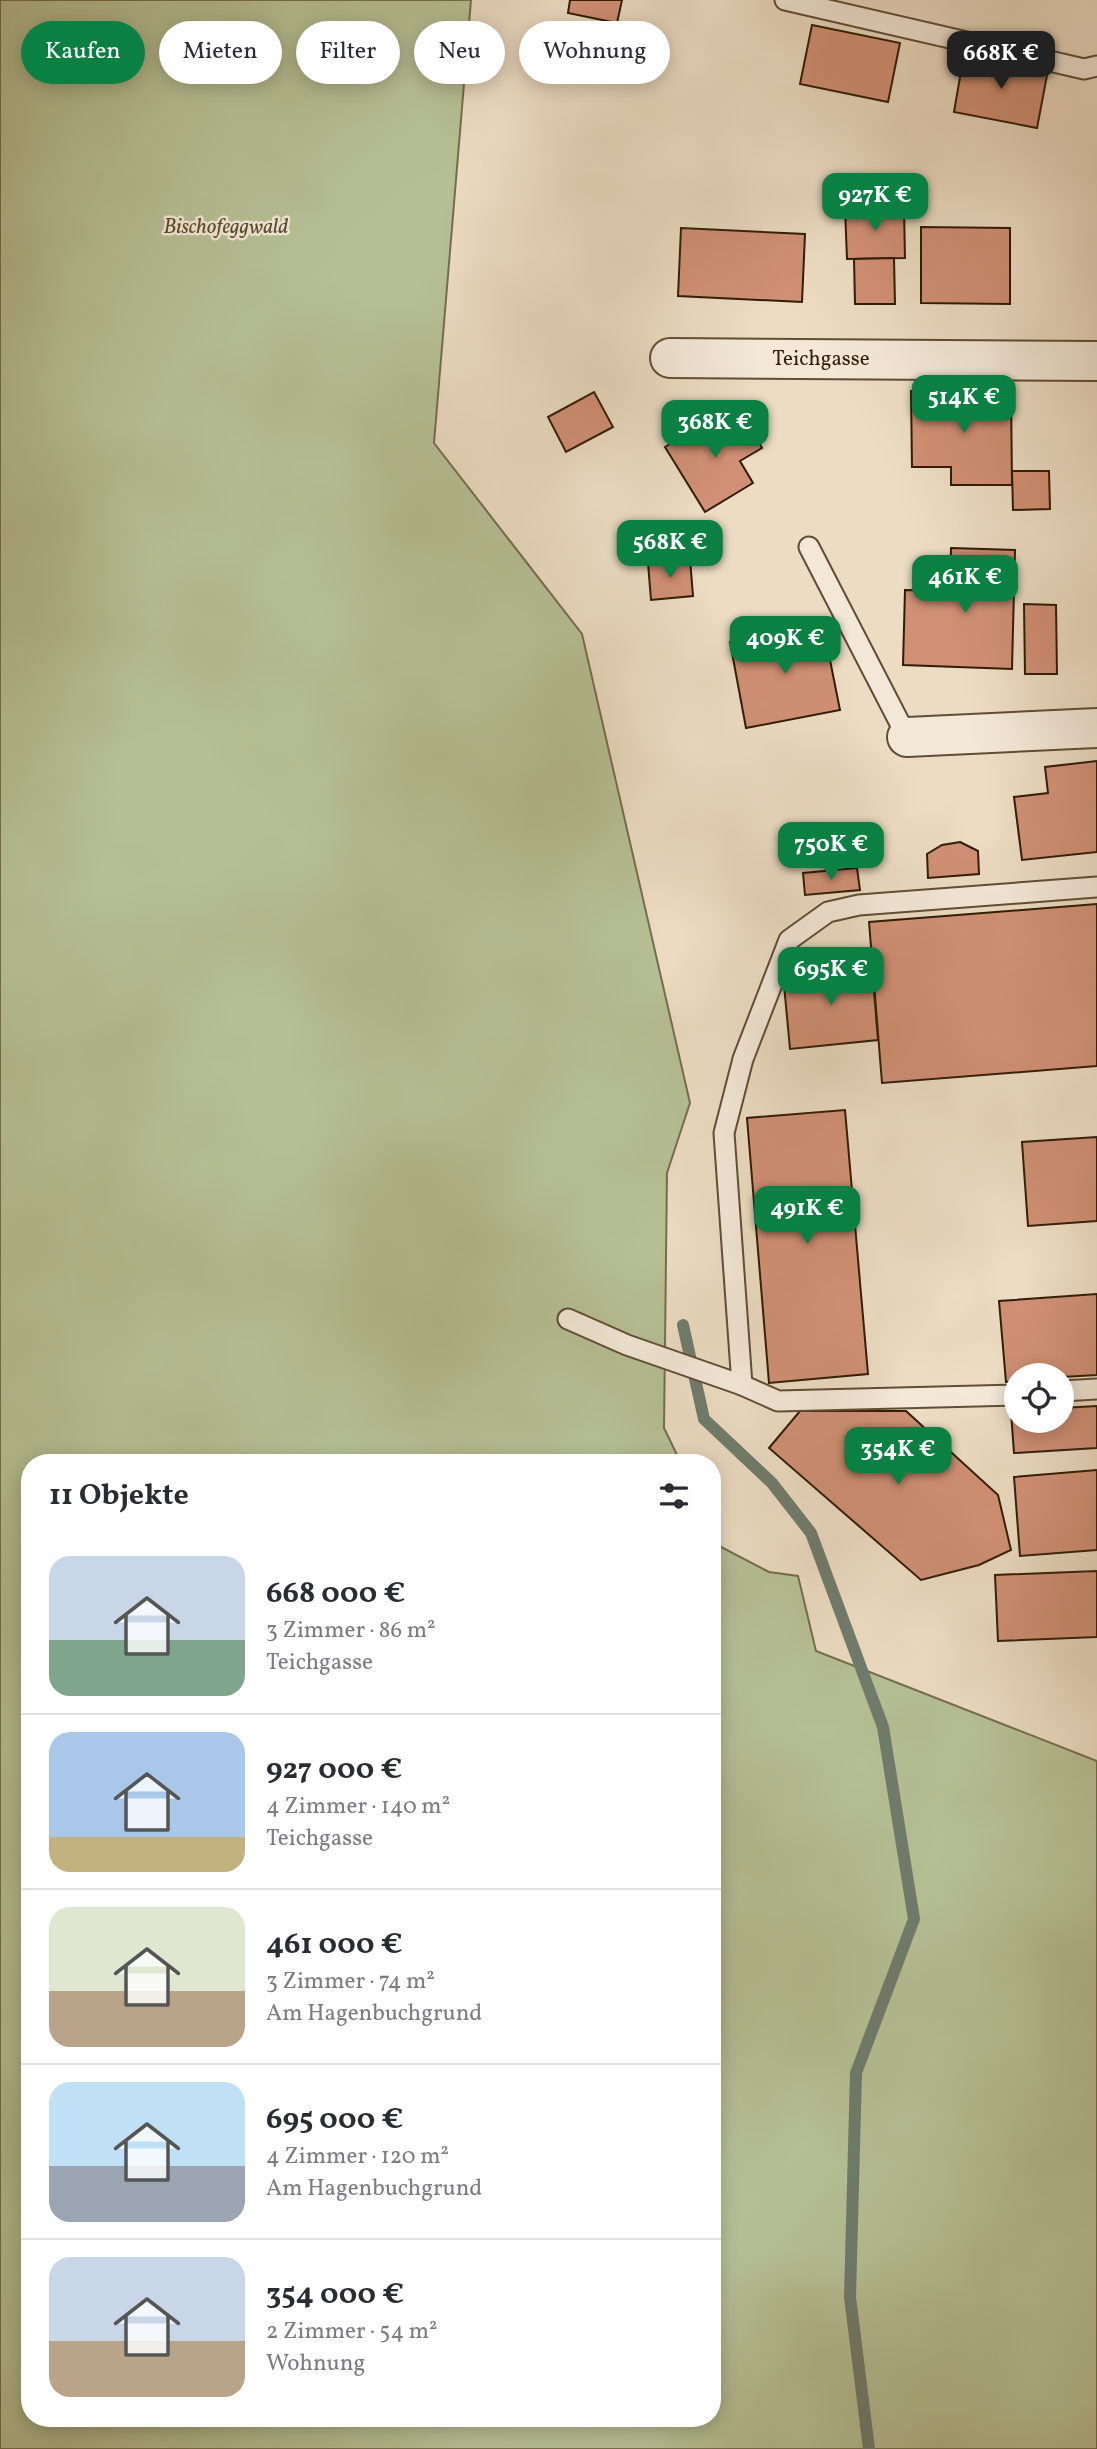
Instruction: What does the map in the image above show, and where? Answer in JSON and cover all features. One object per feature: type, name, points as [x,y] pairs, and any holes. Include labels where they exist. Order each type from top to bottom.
[{"type":"street","name":"Teichgasse","points":[[670,358],[1097,361]]},
{"type":"street","points":[[907,737],[1097,728]]},
{"type":"lane","points":[[786,0],[1084,69],[1097,66]]},
{"type":"lane","points":[[809,547],[907,737]]},
{"type":"lane","points":[[742,1385],[724,1133],[743,1059],[789,940],[828,912],[859,905],[1097,887]]},
{"type":"lane","points":[[568,1319],[627,1345],[742,1385],[778,1401],[1004,1395]]},
{"type":"lane","points":[[1074,1390],[1097,1389]]},
{"type":"green space","name":"Bischofeggwald","points":[[0,0],[471,0],[469,21],[414,21],[414,84],[464,84],[434,443],[582,634],[690,1103],[667,1173],[664,1428],[677,1454],[21,1454],[21,2427],[721,2427],[721,1547],[769,1572],[798,1576],[816,1651],[1097,1761],[1097,2449],[0,2449]]},
{"type":"building","points":[[570,0],[622,0],[617,21],[568,13]]},
{"type":"building","points":[[812,25],[900,43],[888,102],[800,84]]},
{"type":"building","points":[[964,54],[1048,70],[1037,128],[954,112]]},
{"type":"building","points":[[904,208],[905,258],[847,259],[845,209]]},
{"type":"building","points":[[921,227],[1010,228],[1010,304],[921,303]]},
{"type":"building","points":[[681,228],[805,234],[802,302],[678,296]]},
{"type":"building","points":[[894,258],[895,304],[855,304],[854,259]]},
{"type":"building","points":[[1011,390],[1012,485],[951,485],[951,467],[912,467],[911,391]]},
{"type":"building","points":[[594,392],[613,427],[566,452],[548,417]]},
{"type":"building","points":[[743,415],[762,448],[740,461],[753,483],[705,512],[665,447],[714,418],[721,429]]},
{"type":"building","points":[[1012,471],[1049,471],[1050,509],[1013,510]]},
{"type":"building","points":[[951,548],[1015,550],[1012,669],[903,665],[905,590],[950,591]]},
{"type":"building","points":[[690,559],[693,596],[651,600],[648,563]]},
{"type":"building","points":[[1024,604],[1056,605],[1057,674],[1025,674]]},
{"type":"building","points":[[823,625],[840,710],[746,728],[730,642]]},
{"type":"building","points":[[1097,761],[1097,852],[1022,860],[1014,797],[1048,793],[1045,767]]},
{"type":"building","points":[[960,842],[978,851],[979,874],[928,878],[927,854],[942,845]]},
{"type":"building","points":[[857,868],[860,890],[805,895],[803,873]]},
{"type":"building","points":[[1097,904],[1097,1066],[882,1083],[869,922]]},
{"type":"building","points":[[872,967],[878,1040],[790,1049],[783,974]]},
{"type":"building","points":[[845,1110],[868,1374],[769,1383],[747,1118]]},
{"type":"building","points":[[1097,1137],[1097,1221],[1028,1226],[1022,1142]]},
{"type":"building","points":[[1097,1294],[1097,1375],[1074,1376],[1074,1363],[1004,1363],[999,1301]]},
{"type":"building","points":[[1097,1406],[1097,1448],[1014,1453],[1013,1433],[1074,1433],[1074,1407]]},
{"type":"building","points":[[800,1411],[906,1411],[998,1495],[1011,1550],[979,1565],[921,1580],[769,1448]]},
{"type":"building","points":[[1097,1470],[1097,1550],[1020,1556],[1014,1477]]},
{"type":"building","points":[[1097,1571],[1097,1637],[998,1641],[995,1575]]},
{"type":"waterway","points":[[683,1325],[704,1419],[772,1483],[811,1533],[883,1727],[914,1919],[856,2073],[850,2297],[869,2449]]}]
